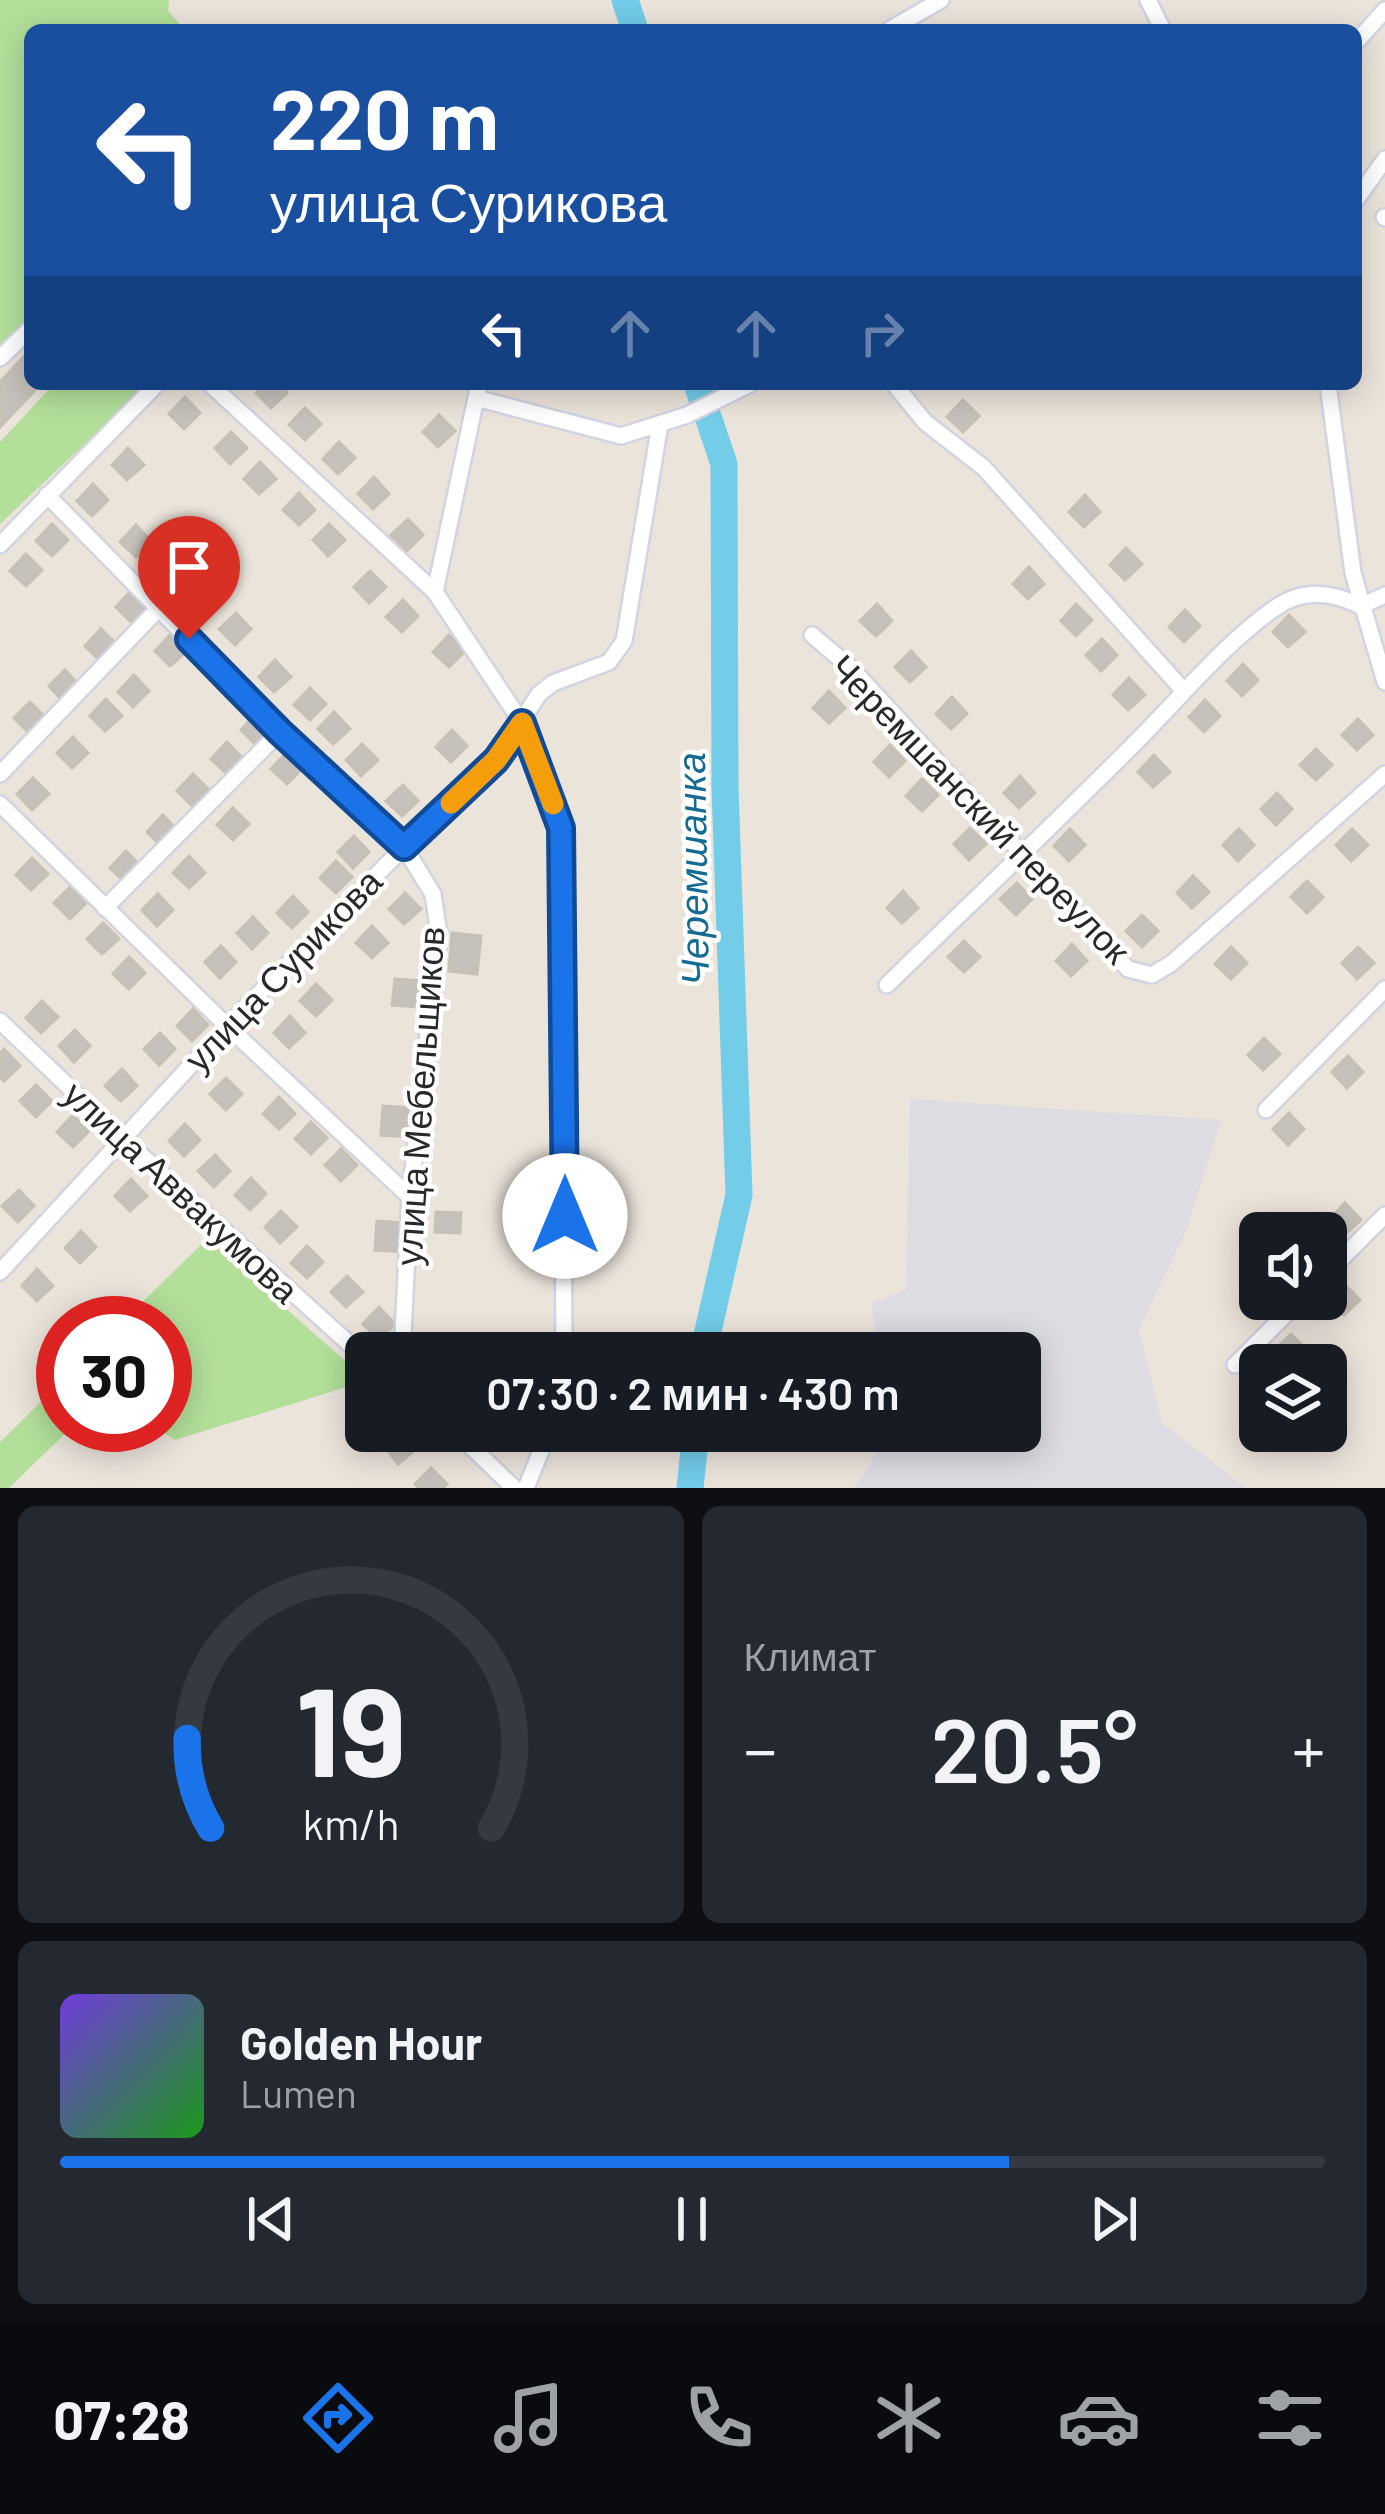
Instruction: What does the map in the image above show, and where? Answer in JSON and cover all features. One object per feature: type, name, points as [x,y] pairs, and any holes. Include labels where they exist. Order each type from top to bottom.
[{"type":"street","points":[[900,24],[941,0]]},
{"type":"street","points":[[1362,36],[1385,10]]},
{"type":"street","points":[[1362,191],[1385,158]]},
{"type":"street","points":[[0,358],[24,335]]},
{"type":"street","points":[[0,545],[152,390]]},
{"type":"street","points":[[217,390],[436,592],[522,723],[561,828],[564,1332]]},
{"type":"street","points":[[436,592],[477,391],[621,436],[705,407],[738,390]]},
{"type":"street","points":[[899,390],[925,422],[984,468],[1184,691]]},
{"type":"street","points":[[1329,390],[1360,606],[1385,682]]},
{"type":"street","name":"улица Сурикова","points":[[0,1272],[226,1026],[496,760],[539,694],[553,683],[609,662],[624,640],[660,424]]},
{"type":"street","name":"улица Мебельщиков","points":[[47,495],[280,732],[404,847],[433,895],[439,934],[410,1197],[403,1332]]},
{"type":"street","points":[[887,985],[1184,691],[1276,607],[1304,595],[1332,593],[1360,606],[1385,595]]},
{"type":"street","points":[[0,773],[159,608]]},
{"type":"street","name":"Черемшанский переулок","points":[[812,635],[851,668],[1128,969],[1152,975],[1172,963],[1385,774]]},
{"type":"street","points":[[105,908],[280,732]]},
{"type":"street","points":[[0,803],[226,1026],[410,1197]]},
{"type":"street","points":[[1266,1111],[1385,988]]},
{"type":"street","name":"улица Аввакумова","points":[[0,1021],[345,1340]]},
{"type":"street","points":[[1347,1253],[1385,1215]]},
{"type":"street","points":[[1235,1365],[1280,1320]]},
{"type":"street","points":[[477,1452],[514,1488]]},
{"type":"street","points":[[526,1488],[541,1452]]},
{"type":"shaded area","points":[[910,1099],[1221,1120],[1187,1229],[1139,1330],[1162,1423],[1246,1488],[853,1488],[876,1452],[1041,1452],[1041,1332],[875,1332],[872,1304],[906,1289]]},
{"type":"green space","points":[[0,0],[169,0],[168,11],[180,24],[24,24],[24,325],[0,347]]},
{"type":"green space","points":[[48,390],[142,390],[0,524],[0,442]]},
{"type":"green space","points":[[207,1239],[345,1361],[345,1388],[192,1435],[192,1296],[149,1296]]},
{"type":"green space","points":[[36,1407],[36,1452],[46,1452],[9,1488],[0,1488],[0,1442]]},
{"type":"building","points":[[24,356],[24,390],[35,390],[0,427],[0,382]]},
{"type":"building","points":[[284,390],[287,393],[271,408],[256,393]]},
{"type":"building","points":[[185,397],[200,413],[184,429],[169,414]]},
{"type":"building","points":[[963,400],[979,416],[963,432],[947,417]]},
{"type":"building","points":[[305,408],[321,424],[305,440],[289,425]]},
{"type":"building","points":[[439,415],[455,431],[438,447],[423,432]]},
{"type":"building","points":[[231,432],[247,448],[230,464],[215,448]]},
{"type":"building","points":[[339,442],[355,458],[338,474],[323,459]]},
{"type":"building","points":[[128,448],[144,465],[127,480],[112,465]]},
{"type":"building","points":[[260,462],[276,479],[259,494],[244,479]]},
{"type":"building","points":[[374,477],[389,494],[373,509],[358,494]]},
{"type":"building","points":[[93,484],[108,500],[92,516],[77,501]]},
{"type":"building","points":[[299,493],[315,510],[299,525],[283,510]]},
{"type":"building","points":[[1085,495],[1100,512],[1084,527],[1069,512]]},
{"type":"building","points":[[408,519],[423,535],[407,551],[391,535]]},
{"type":"building","points":[[52,524],[68,540],[52,556],[36,541]]},
{"type":"building","points":[[329,524],[345,540],[328,556],[313,540]]},
{"type":"building","points":[[136,525],[152,542],[136,557],[120,542]]},
{"type":"building","points":[[1126,548],[1142,564],[1125,580],[1110,565]]},
{"type":"building","points":[[26,554],[42,570],[26,586],[10,571]]},
{"type":"building","points":[[178,560],[194,576],[177,592],[162,577]]},
{"type":"building","points":[[1029,567],[1044,584],[1028,599],[1013,584]]},
{"type":"building","points":[[370,571],[386,587],[369,603],[354,587]]},
{"type":"building","points":[[202,588],[218,605],[201,620],[186,605]]},
{"type":"building","points":[[132,590],[148,607],[131,622],[116,607]]},
{"type":"building","points":[[403,600],[418,616],[402,632],[386,617]]},
{"type":"building","points":[[877,604],[892,621],[876,636],[860,621]]},
{"type":"building","points":[[1076,604],[1092,620],[1076,636],[1061,621]]},
{"type":"building","points":[[1185,610],[1200,626],[1184,642],[1169,627]]},
{"type":"building","points":[[236,613],[251,629],[235,645],[219,629]]},
{"type":"building","points":[[1289,615],[1305,632],[1288,647],[1273,632]]},
{"type":"building","points":[[101,629],[117,645],[100,661],[85,646]]},
{"type":"building","points":[[171,634],[187,651],[170,666],[155,651]]},
{"type":"building","points":[[449,635],[465,651],[449,667],[433,652]]},
{"type":"building","points":[[1102,639],[1117,655],[1101,671],[1086,655]]},
{"type":"building","points":[[911,651],[926,667],[910,682],[895,667]]},
{"type":"building","points":[[275,660],[291,677],[274,692],[259,677]]},
{"type":"building","points":[[1243,664],[1258,680],[1242,696],[1227,681]]},
{"type":"building","points":[[65,670],[80,686],[64,702],[49,686]]},
{"type":"building","points":[[134,675],[149,691],[133,707],[118,692]]},
{"type":"building","points":[[1129,678],[1145,695],[1128,710],[1113,695]]},
{"type":"building","points":[[310,688],[326,704],[310,720],[294,705]]},
{"type":"building","points":[[829,691],[845,708],[829,723],[813,708]]},
{"type":"building","points":[[952,697],[967,714],[951,729],[936,714]]},
{"type":"building","points":[[106,699],[122,716],[105,731],[90,716]]},
{"type":"building","points":[[1205,700],[1220,716],[1204,732],[1189,717]]},
{"type":"building","points":[[30,702],[46,718],[30,734],[14,718]]},
{"type":"building","points":[[334,712],[350,729],[333,744],[318,729]]},
{"type":"building","points":[[257,713],[272,729],[256,745],[241,730]]},
{"type":"building","points":[[1358,719],[1373,735],[1357,750],[1342,735]]},
{"type":"building","points":[[452,730],[467,746],[451,762],[436,747]]},
{"type":"building","points":[[73,737],[88,753],[72,768],[57,753]]},
{"type":"building","points":[[227,742],[243,759],[227,774],[211,759]]},
{"type":"building","points":[[362,744],[378,760],[361,776],[346,760]]},
{"type":"building","points":[[890,745],[905,761],[889,777],[874,762]]},
{"type":"building","points":[[1316,749],[1332,765],[1316,780],[1300,765]]},
{"type":"building","points":[[287,752],[303,768],[287,784],[271,769]]},
{"type":"building","points":[[1154,755],[1170,772],[1153,787],[1138,772]]},
{"type":"building","points":[[193,774],[209,790],[192,806],[177,791]]},
{"type":"building","points":[[1020,776],[1035,793],[1019,808],[1004,793]]},
{"type":"building","points":[[33,778],[49,794],[32,810],[17,794]]},
{"type":"building","points":[[922,779],[938,795],[922,811],[906,796]]},
{"type":"building","points":[[403,785],[418,801],[402,816],[386,801]]},
{"type":"building","points":[[1277,793],[1292,809],[1276,825],[1261,809]]},
{"type":"building","points":[[233,808],[249,824],[233,840],[217,825]]},
{"type":"building","points":[[163,815],[178,831],[162,847],[147,832]]},
{"type":"building","points":[[970,828],[986,844],[969,860],[954,844]]},
{"type":"building","points":[[1070,829],[1085,845],[1069,861],[1054,846]]},
{"type":"building","points":[[1239,829],[1254,845],[1238,861],[1223,845]]},
{"type":"building","points":[[1352,829],[1368,845],[1351,861],[1336,845]]},
{"type":"building","points":[[354,836],[369,852],[353,868],[338,852]]},
{"type":"building","points":[[126,851],[142,868],[126,883],[110,868]]},
{"type":"building","points":[[189,856],[205,873],[189,888],[173,873]]},
{"type":"building","points":[[32,858],[48,874],[31,890],[16,875]]},
{"type":"building","points":[[336,861],[352,877],[336,893],[320,878]]},
{"type":"building","points":[[1193,876],[1209,892],[1192,908],[1177,893]]},
{"type":"building","points":[[1307,881],[1323,897],[1307,913],[1291,897]]},
{"type":"building","points":[[1017,883],[1032,899],[1016,915],[1000,899]]},
{"type":"building","points":[[70,887],[86,903],[70,919],[54,903]]},
{"type":"building","points":[[903,891],[918,908],[902,923],[887,908]]},
{"type":"building","points":[[405,893],[421,909],[404,924],[389,909]]},
{"type":"building","points":[[158,894],[173,910],[157,926],[142,910]]},
{"type":"building","points":[[293,896],[308,912],[292,928],[277,913]]},
{"type":"building","points":[[1142,915],[1158,931],[1142,947],[1126,931]]},
{"type":"building","points":[[253,917],[268,933],[252,949],[237,933]]},
{"type":"building","points":[[103,923],[119,939],[102,954],[87,939]]},
{"type":"building","points":[[372,926],[388,943],[372,958],[356,943]]},
{"type":"building","points":[[452,933],[481,936],[477,974],[449,971]]},
{"type":"building","points":[[964,941],[980,957],[964,972],[948,957]]},
{"type":"building","points":[[1072,944],[1087,961],[1071,976],[1056,961]]},
{"type":"building","points":[[221,946],[236,962],[220,978],[205,962]]},
{"type":"building","points":[[1231,947],[1247,963],[1231,979],[1215,964]]},
{"type":"building","points":[[1358,947],[1374,963],[1357,979],[1342,963]]},
{"type":"building","points":[[129,957],[145,973],[129,989],[113,974]]},
{"type":"building","points":[[395,979],[421,981],[418,1007],[392,1005]]},
{"type":"building","points":[[316,984],[332,1000],[316,1016],[300,1001]]},
{"type":"building","points":[[42,1001],[58,1017],[41,1033],[26,1018]]},
{"type":"building","points":[[193,1009],[208,1025],[192,1041],[177,1026]]},
{"type":"building","points":[[290,1016],[305,1033],[289,1048],[274,1033]]},
{"type":"building","points":[[75,1030],[90,1046],[74,1062],[59,1046]]},
{"type":"building","points":[[160,1033],[175,1049],[159,1065],[144,1049]]},
{"type":"building","points":[[1264,1038],[1280,1054],[1263,1070],[1248,1055]]},
{"type":"building","points":[[4,1049],[20,1066],[4,1081],[0,1054]]},
{"type":"building","points":[[1348,1056],[1363,1072],[1347,1088],[1332,1072]]},
{"type":"building","points":[[122,1069],[137,1086],[121,1101],[105,1086]]},
{"type":"building","points":[[226,1078],[242,1094],[226,1110],[210,1094]]},
{"type":"building","points":[[36,1085],[52,1101],[36,1117],[20,1101]]},
{"type":"building","points":[[279,1097],[295,1114],[279,1129],[263,1114]]},
{"type":"building","points":[[383,1106],[412,1108],[410,1137],[381,1135]]},
{"type":"building","points":[[1289,1113],[1304,1129],[1288,1145],[1273,1129]]},
{"type":"building","points":[[73,1115],[89,1131],[73,1147],[57,1132]]},
{"type":"building","points":[[311,1122],[327,1138],[311,1154],[295,1139]]},
{"type":"building","points":[[185,1124],[200,1140],[184,1156],[169,1141]]},
{"type":"building","points":[[341,1149],[357,1165],[341,1181],[325,1165]]},
{"type":"building","points":[[215,1155],[230,1171],[214,1187],[198,1171]]},
{"type":"building","points":[[251,1178],[266,1194],[250,1210],[235,1195]]},
{"type":"building","points":[[131,1179],[147,1196],[130,1211],[115,1196]]},
{"type":"building","points":[[19,1190],[34,1206],[18,1222],[2,1206]]},
{"type":"building","points":[[1345,1203],[1361,1220],[1347,1232],[1347,1212],[1337,1212]]},
{"type":"building","points":[[281,1211],[297,1227],[280,1243],[265,1227]]},
{"type":"building","points":[[436,1212],[461,1213],[460,1233],[435,1232]]},
{"type":"building","points":[[377,1221],[403,1223],[402,1252],[375,1250]]},
{"type":"building","points":[[81,1231],[96,1247],[80,1263],[65,1248]]},
{"type":"building","points":[[307,1246],[323,1262],[307,1278],[291,1263]]},
{"type":"building","points":[[37,1269],[53,1286],[36,1300],[22,1286]]},
{"type":"building","points":[[347,1276],[363,1292],[346,1307],[331,1292]]},
{"type":"building","points":[[1347,1287],[1360,1300],[1347,1312]]},
{"type":"building","points":[[379,1307],[395,1324],[387,1332],[371,1332],[363,1324]]},
{"type":"building","points":[[1291,1334],[1301,1344],[1281,1344]]},
{"type":"building","points":[[389,1452],[412,1452],[398,1464]]},
{"type":"building","points":[[431,1468],[447,1484],[419,1488],[415,1484]]},
{"type":"waterway","name":"Черемшанка","points":[[625,0],[633,24]]},
{"type":"waterway","name":"Черемшанка","points":[[699,390],[724,464],[725,787],[739,1195],[708,1332]]},
{"type":"waterway","name":"Черемшанка","points":[[690,1488],[694,1452]]},
{"type":"slow traffic","points":[[451,803],[496,760],[522,723],[553,804]]},
{"type":"route","points":[[189,639],[404,847],[496,760],[522,723],[561,828],[565,1216]]}]
